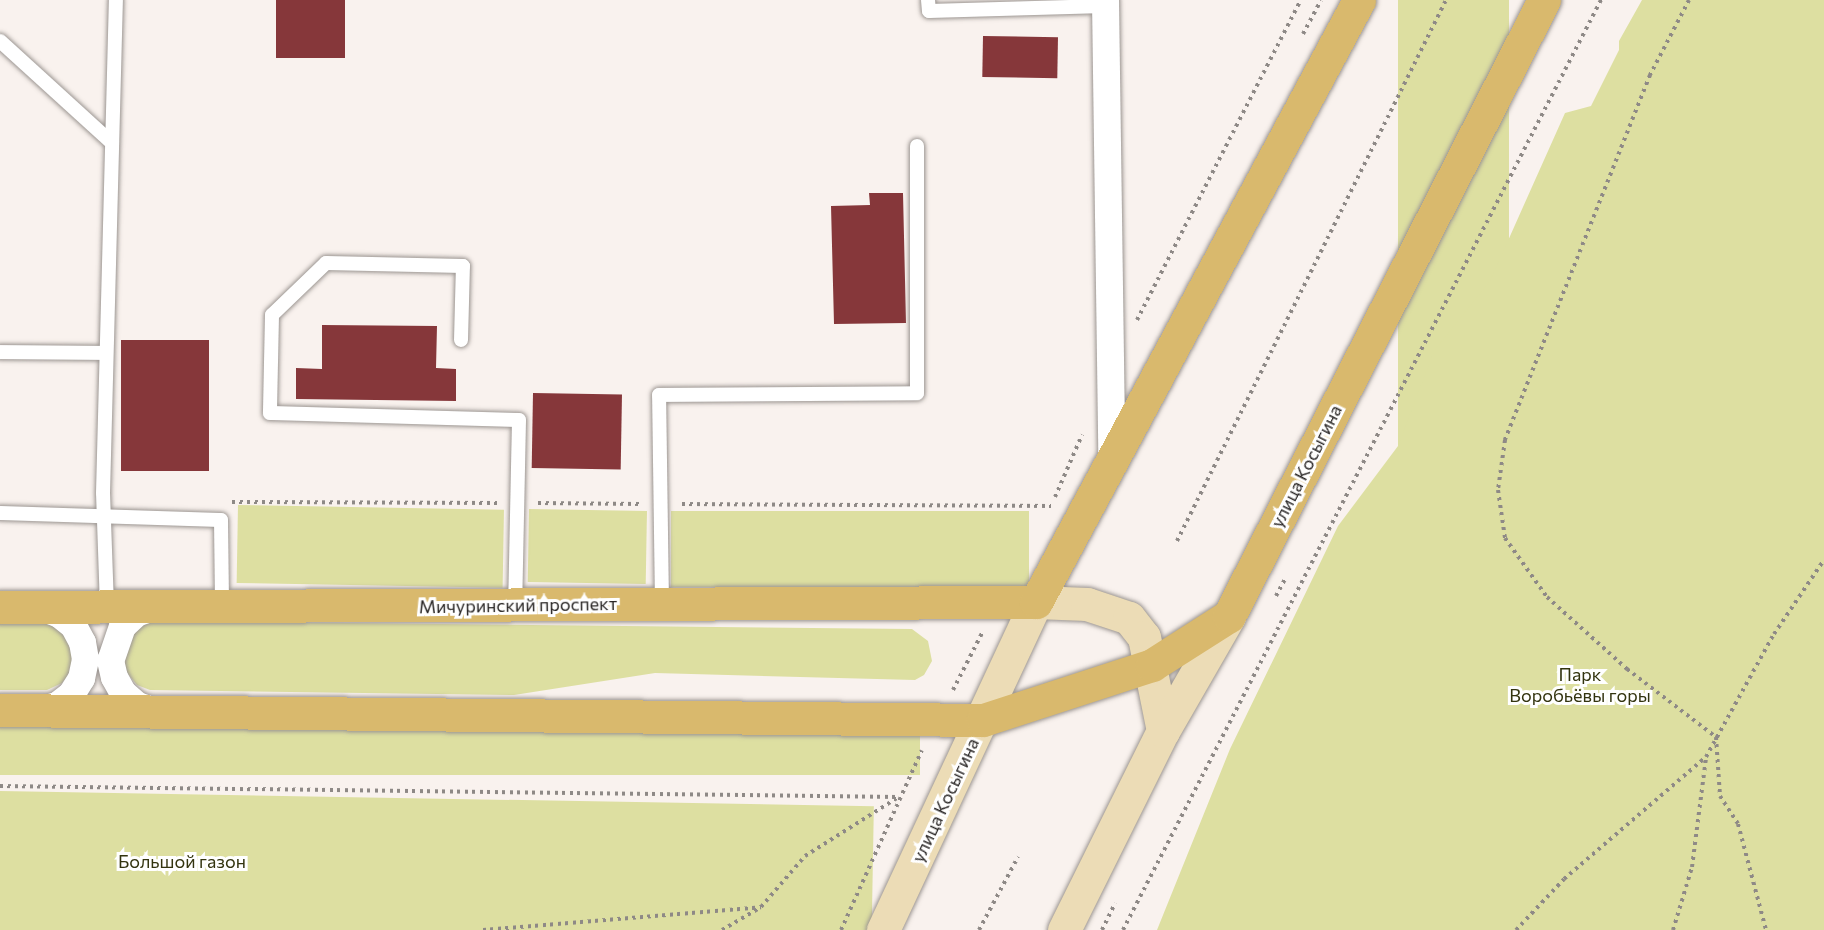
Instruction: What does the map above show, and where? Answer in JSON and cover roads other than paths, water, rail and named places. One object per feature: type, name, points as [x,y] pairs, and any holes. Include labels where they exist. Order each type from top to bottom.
[{"type":"main road","name":"улица Косыгина","points":[[883,930],[983,720],[1036,602],[1111,458],[1359,0]]},
{"type":"main road","name":"улица Косыгина","points":[[1064,930],[1163,731],[1229,616],[1544,0]]},
{"type":"main road","points":[[1036,602],[1087,604],[1129,618],[1144,637],[1152,665],[1163,731]]},
{"type":"main road","name":"Мичуринский проспект","points":[[0,607],[1036,602]]},
{"type":"main road","points":[[0,710],[983,720],[1152,665],[1229,616]]},
{"type":"street","points":[[1105,3],[1111,458]]},
{"type":"street","points":[[39,710],[57,705],[71,694],[81,678],[85,660],[82,642],[73,625],[59,614],[41,607]]},
{"type":"street","points":[[153,607],[136,613],[122,626],[111,660],[114,677],[123,693],[137,705],[154,711]]},
{"type":"lane","points":[[107,607],[104,517],[106,353],[117,0]]},
{"type":"lane","points":[[928,0],[929,11],[1105,3]]},
{"type":"lane","points":[[0,41],[112,143]]},
{"type":"lane","points":[[662,604],[659,395],[917,393],[917,146]]},
{"type":"lane","points":[[461,340],[463,266],[326,263],[272,315],[270,413],[519,420],[515,605]]},
{"type":"lane","points":[[0,352],[106,353]]},
{"type":"lane","points":[[0,513],[222,520],[222,607]]},
{"type":"park label","name":"Парк Воробьёвы горы","points":[[1580,685]]},
{"type":"park label","name":"Большой газон","points":[[182,861]]}]
